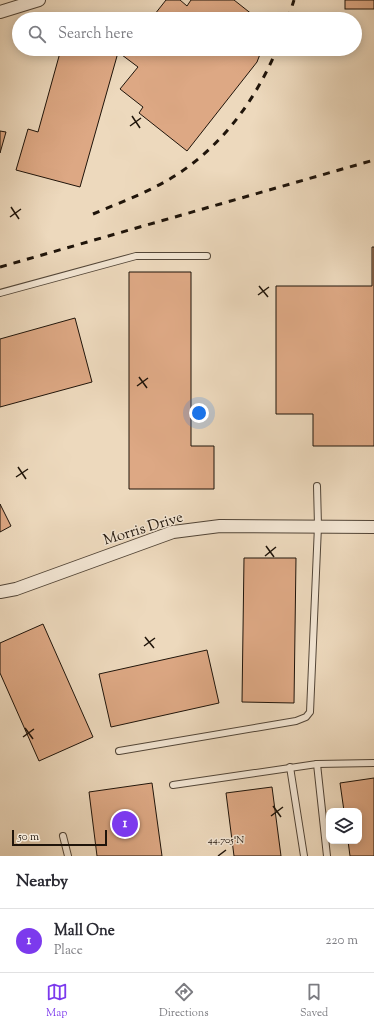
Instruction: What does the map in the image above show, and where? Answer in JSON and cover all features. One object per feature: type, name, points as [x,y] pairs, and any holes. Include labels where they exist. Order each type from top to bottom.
[{"type":"street","points":[[0,12],[39,0]]},
{"type":"street","name":"Morris Drive","points":[[0,592],[16,589],[173,532],[220,526],[374,527]]},
{"type":"lane","points":[[0,293],[136,256],[207,256]]},
{"type":"lane","points":[[119,751],[296,721],[306,717],[310,712],[318,526],[317,486]]},
{"type":"lane","points":[[173,785],[290,767],[317,764],[374,762]]},
{"type":"lane","points":[[317,764],[327,856]]},
{"type":"lane","points":[[290,767],[304,856]]},
{"type":"lane","points":[[63,836],[68,856]]},
{"type":"building","points":[[166,0],[180,0],[187,6],[191,0],[234,0],[249,12],[157,12]]},
{"type":"building","points":[[345,0],[374,0],[374,9],[345,9]]},
{"type":"building","points":[[59,56],[117,56],[80,187],[16,170],[28,129],[38,132]]},
{"type":"building","points":[[123,56],[259,56],[257,62],[187,151],[139,113],[143,107],[120,89],[138,67]]},
{"type":"building","points":[[0,131],[6,132],[0,153]]},
{"type":"building","points":[[372,247],[374,247],[374,446],[313,446],[313,414],[276,414],[276,286],[372,286]]},
{"type":"building","points":[[129,272],[191,272],[191,446],[214,446],[214,489],[129,489]]},
{"type":"building","points":[[75,318],[92,382],[0,407],[0,339]]},
{"type":"building","points":[[0,504],[11,526],[0,532]]},
{"type":"building","points":[[244,558],[296,558],[294,703],[242,702]]},
{"type":"building","points":[[43,624],[93,737],[39,761],[0,673],[0,643]]},
{"type":"building","points":[[207,650],[219,703],[111,727],[99,674]]},
{"type":"building","points":[[374,778],[374,856],[350,856],[348,844],[362,844],[362,808],[344,808],[340,783]]},
{"type":"building","points":[[152,783],[162,856],[97,856],[89,792]]},
{"type":"building","points":[[272,787],[281,856],[234,856],[226,793]]},
{"type":"railway","points":[[290,12],[294,0]]},
{"type":"railway","points":[[93,214],[157,186],[178,174],[214,145],[244,110],[274,56]]},
{"type":"railway","points":[[0,267],[374,160]]},
{"type":"place","name":"Mall One","points":[[125,824]]}]
